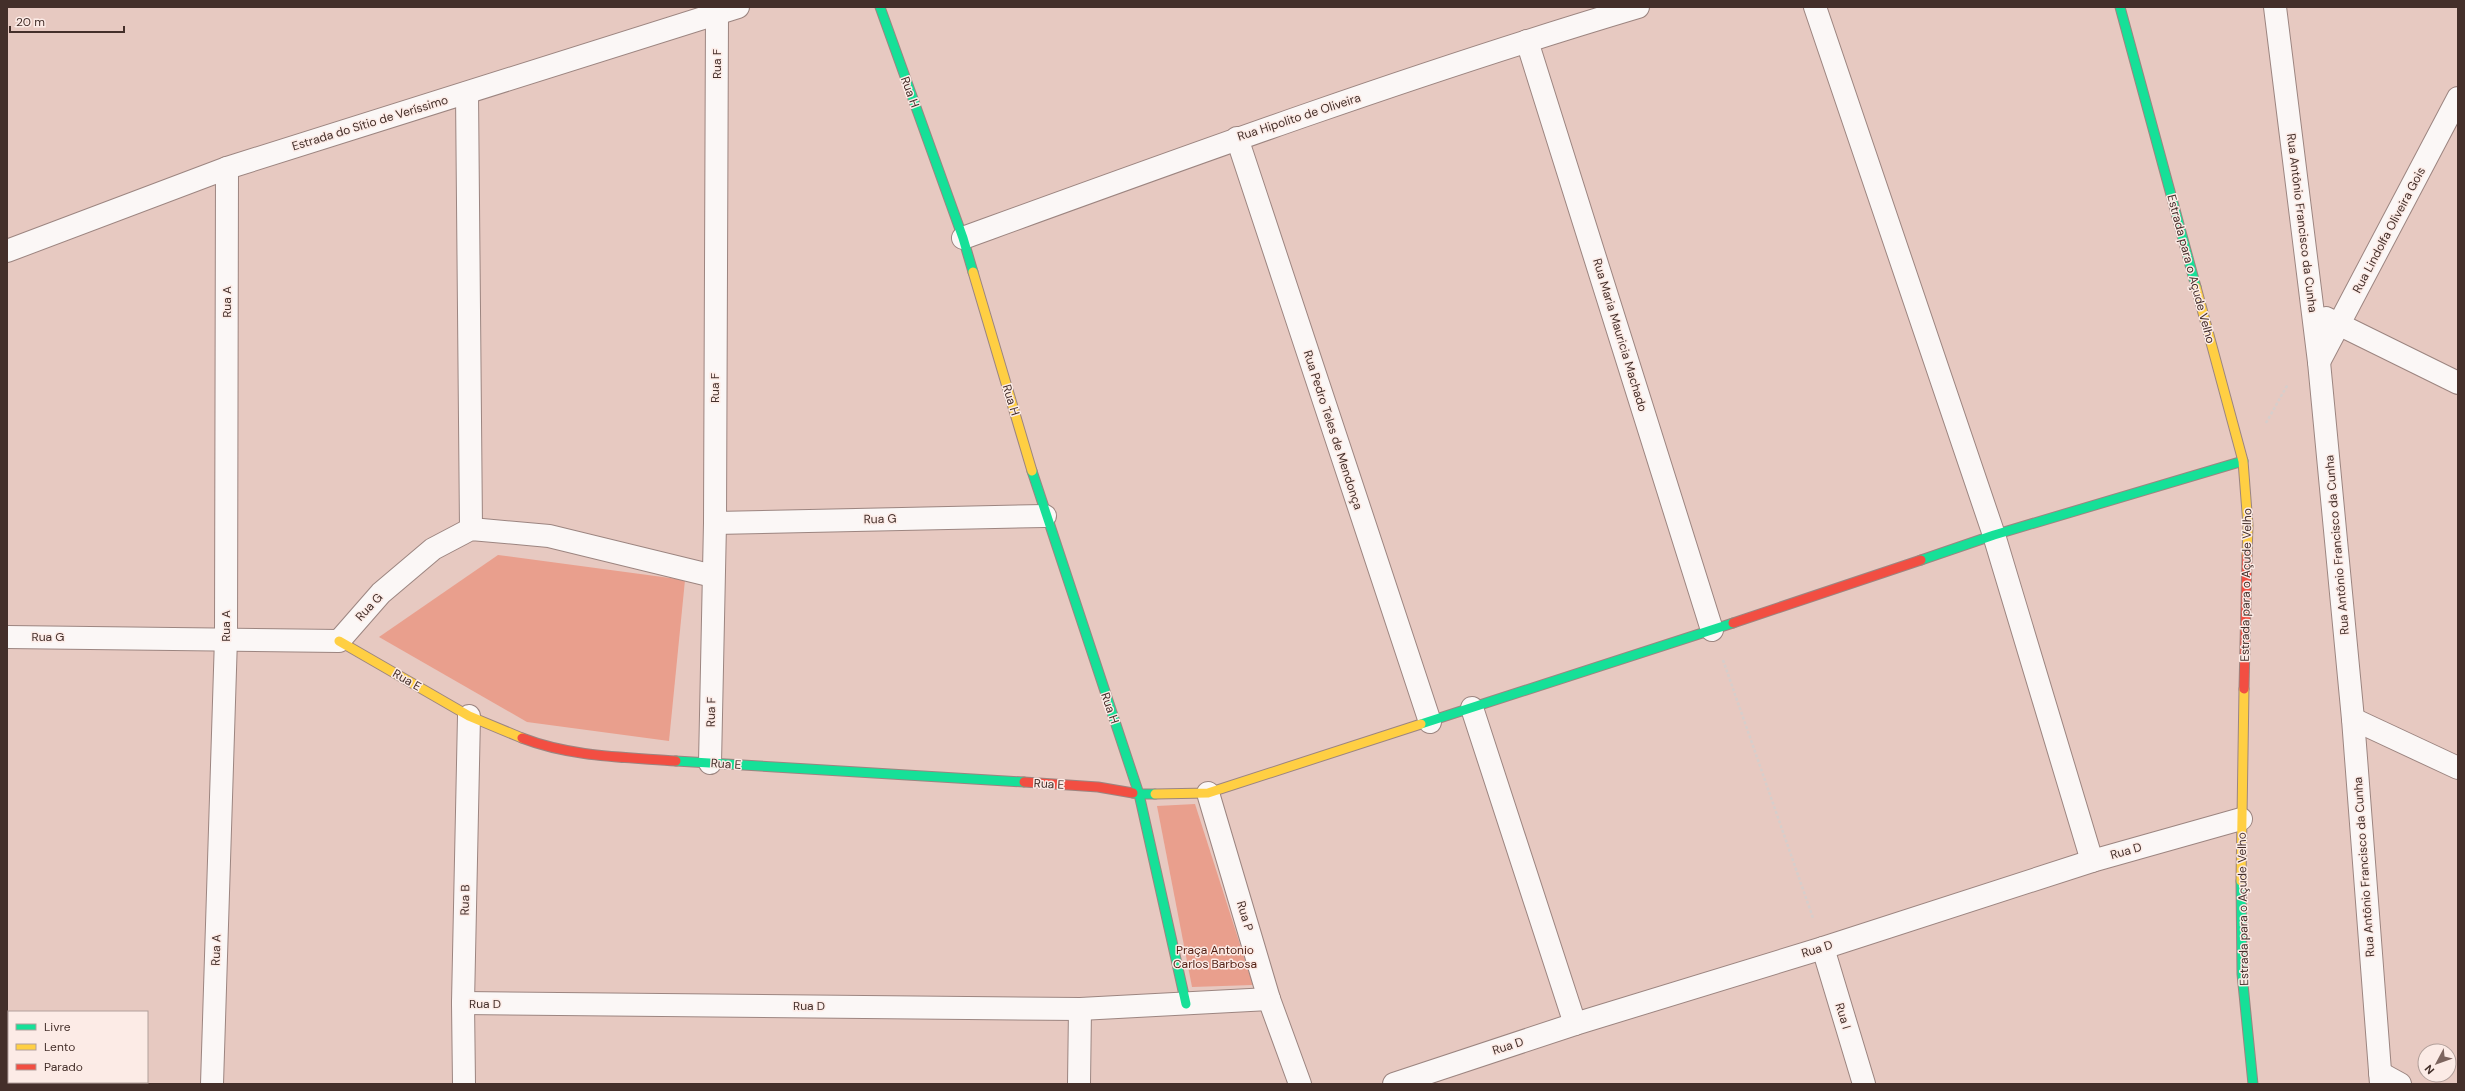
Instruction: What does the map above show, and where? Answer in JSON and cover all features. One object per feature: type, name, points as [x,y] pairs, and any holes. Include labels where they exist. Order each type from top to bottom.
[{"type":"street","name":"Estrada do Sítio de Veríssimo","points":[[7,251],[227,168],[738,7]]},
{"type":"street","name":"Rua H","points":[[880,7],[963,238],[1046,516],[1139,794],[1186,1004]]},
{"type":"street","name":"Rua Hipolito de Oliveira","points":[[963,238],[1236,138],[1527,41],[1588,14],[1638,7]]},
{"type":"street","points":[[1815,7],[1994,535],[2092,861]]},
{"type":"street","name":"Estrada para o Açude Velho","points":[[2120,7],[2243,461],[2248,525],[2241,819],[2242,974],[2253,1084]]},
{"type":"street","name":"Rua Antônio Francisco da Cunha","points":[[2275,7],[2320,362],[2353,719],[2381,1079]]},
{"type":"street","name":"Rua F","points":[[710,763],[714,523],[717,14]]},
{"type":"street","name":"Rua Maria Mauricia Machado","points":[[1527,41],[1712,630]]},
{"type":"street","points":[[466,93],[471,529],[549,536],[713,576]]},
{"type":"street","name":"Rua Lindolfa Oliveira Gois","points":[[2320,362],[2458,98]]},
{"type":"street","name":"Rua Pedro Teles de Mendonça","points":[[1236,138],[1430,722]]},
{"type":"street","name":"Rua A","points":[[212,1084],[226,638],[227,168]]},
{"type":"street","points":[[2313,312],[2458,383]]},
{"type":"street","points":[[1139,794],[1208,793],[1712,630],[1994,535],[2243,461]]},
{"type":"street","name":"Rua G","points":[[714,523],[1046,516]]},
{"type":"street","name":"Rua G","points":[[7,637],[226,638],[339,641],[381,594],[433,549],[471,529]]},
{"type":"street","name":"Rua E","points":[[339,641],[469,716],[523,739],[558,750],[604,756],[1098,787],[1139,794]]},
{"type":"street","points":[[1472,708],[1575,1024]]},
{"type":"street","name":"Rua B","points":[[464,1084],[463,1003],[469,716]]},
{"type":"street","points":[[2353,719],[2458,768]]},
{"type":"street","name":"Rua P","points":[[1208,793],[1269,999],[1300,1084]]},
{"type":"street","name":"Rua D","points":[[1394,1084],[1575,1024],[1823,948],[2092,861],[2241,819]]},
{"type":"street","name":"Rua I","points":[[1823,948],[1864,1084]]},
{"type":"street","name":"Rua D","points":[[463,1003],[1080,1009],[1269,999]]},
{"type":"street","points":[[1079,1084],[1080,1009]]},
{"type":"street","points":[[2381,1079],[2400,1084]]},
{"type":"path","points":[[2243,461],[2289,382]]},
{"type":"path","points":[[1712,630],[1823,948]]},
{"type":"green space","points":[[498,555],[685,580],[669,741],[527,722],[379,637]]},
{"type":"green space","name":"Praça Antonio Carlos Barbosa","points":[[1195,804],[1253,985],[1192,987],[1157,806]]},
{"type":"traffic: fast","points":[[880,7],[963,238],[973,272]]},
{"type":"traffic: fast","points":[[2120,7],[2196,287]]},
{"type":"traffic: fast","points":[[1921,560],[1994,535],[2243,461]]},
{"type":"traffic: fast","points":[[1032,471],[1139,794],[1155,794]]},
{"type":"traffic: fast","points":[[1421,724],[1733,623]]},
{"type":"traffic: fast","points":[[676,761],[1024,782]]},
{"type":"traffic: fast","points":[[1133,793],[1139,794],[1186,1004]]},
{"type":"traffic: fast","points":[[2241,881],[2242,974],[2253,1084]]},
{"type":"traffic: slow","points":[[973,272],[1032,471]]},
{"type":"traffic: slow","points":[[2196,287],[2243,461],[2248,525],[2247,556]]},
{"type":"traffic: slow","points":[[339,641],[469,716],[522,738]]},
{"type":"traffic: slow","points":[[2241,881],[2244,689]]},
{"type":"traffic: slow","points":[[1155,794],[1208,793],[1421,724]]},
{"type":"traffic: jam","points":[[2244,689],[2247,556]]},
{"type":"traffic: jam","points":[[1733,623],[1921,560]]},
{"type":"traffic: jam","points":[[522,738],[559,749],[579,753],[676,761]]},
{"type":"traffic: jam","points":[[1024,782],[1098,787],[1133,793]]}]
